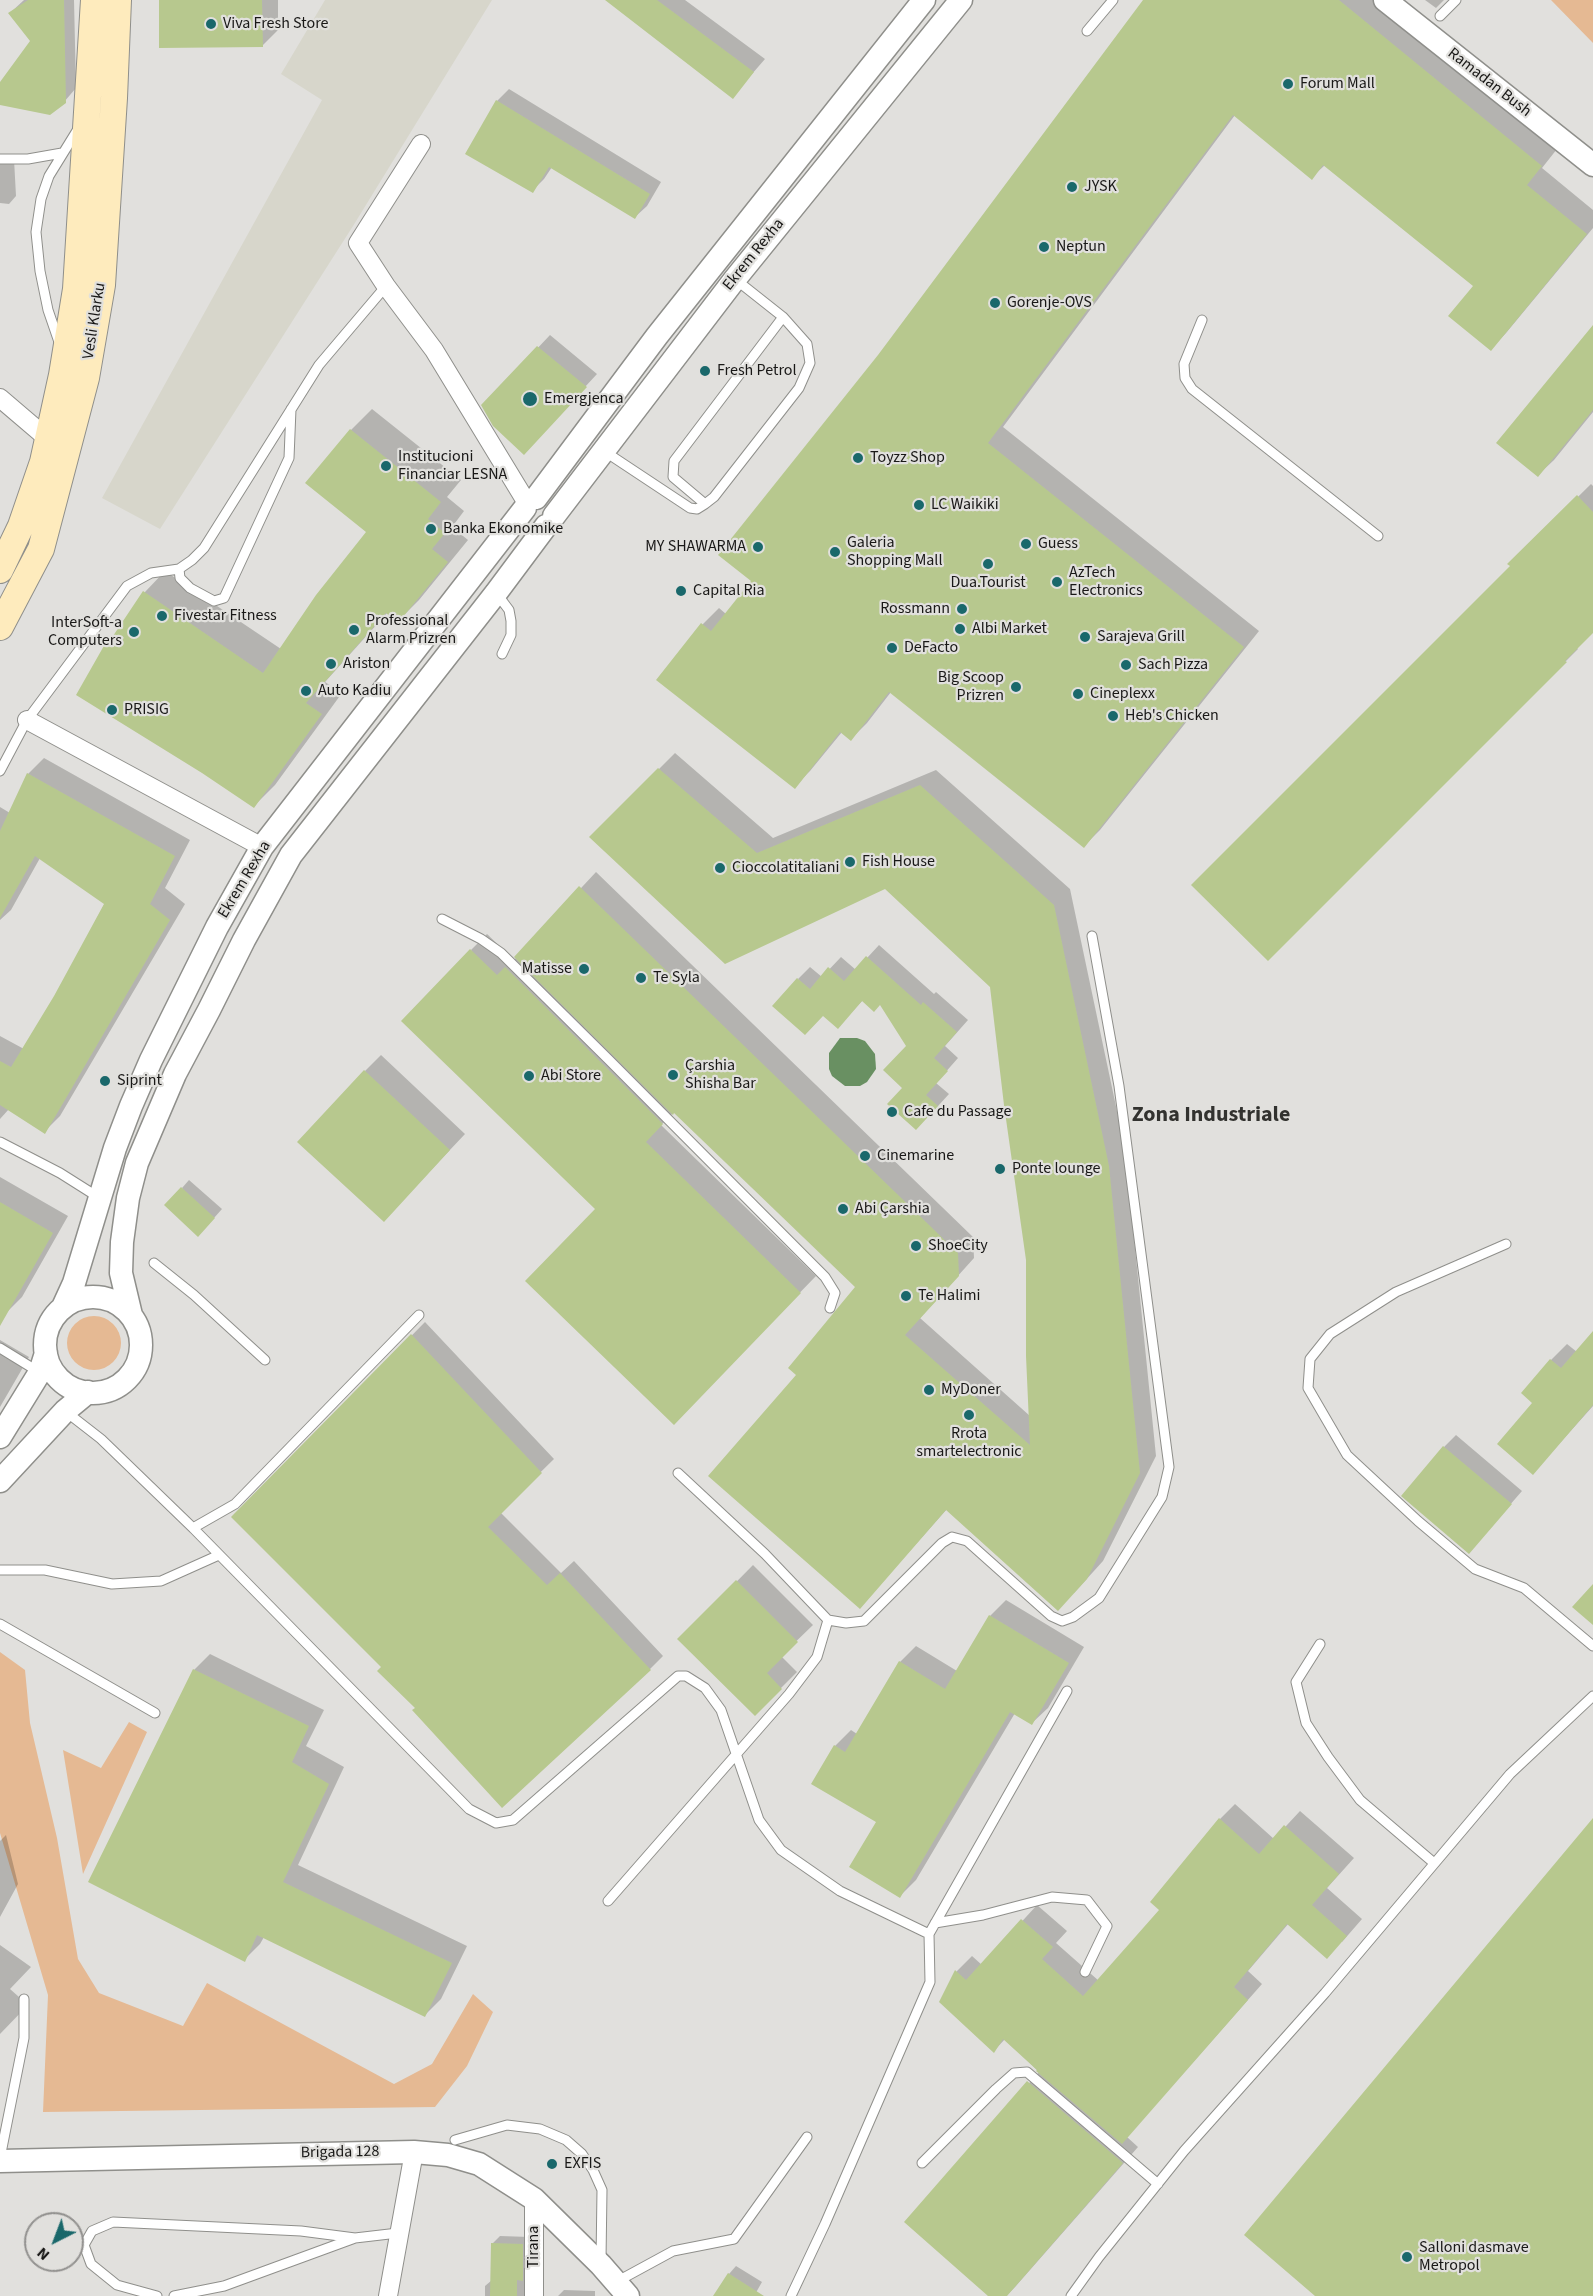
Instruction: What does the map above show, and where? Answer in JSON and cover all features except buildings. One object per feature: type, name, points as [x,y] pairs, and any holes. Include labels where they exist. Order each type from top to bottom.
[{"type":"main road","name":"Vesli Klarku","points":[[0,570],[21,526],[43,462],[65,357],[76,289],[94,0]]},
{"type":"main road","name":"Vesli Klarku","points":[[0,627],[41,549],[86,378],[102,285],[118,0]]},
{"type":"street","name":"Ekrem Rexha","points":[[0,1437],[43,1363],[48,1328],[54,1316],[63,1307],[74,1283],[119,1138],[151,1060],[217,927],[262,847],[657,336],[924,0]]},
{"type":"street","name":"Ekrem Rexha","points":[[0,1481],[65,1411],[88,1392],[104,1392],[119,1386],[131,1375],[139,1361],[142,1345],[139,1329],[131,1315],[121,1273],[122,1242],[128,1198],[137,1163],[175,1074],[291,855],[496,593],[735,279],[961,0]]},
{"type":"street","name":"Ramadan Bush","points":[[1385,0],[1593,165]]},
{"type":"street","points":[[421,144],[358,243],[386,286],[434,350],[529,503],[525,517],[531,525],[540,528],[550,521]]},
{"type":"street","points":[[0,398],[48,439]]},
{"type":"street","points":[[27,720],[262,847]]},
{"type":"street","points":[[63,1307],[76,1300],[91,1297],[113,1302],[131,1315]]},
{"type":"street","points":[[43,1363],[73,1388],[88,1392]]},
{"type":"street","points":[[388,2296],[414,2152]]},
{"type":"street","name":"Brigada 128","points":[[0,2159],[414,2152],[448,2155],[479,2164],[534,2199],[622,2289]]},
{"type":"street","name":"Tirana","points":[[534,2199],[534,2296]]},
{"type":"lane","points":[[1087,31],[1113,0]]},
{"type":"lane","points":[[1440,16],[1455,0]]},
{"type":"lane","points":[[65,357],[48,310],[40,271],[36,232],[40,199],[49,176],[88,114]]},
{"type":"lane","points":[[0,159],[28,159],[62,153]]},
{"type":"lane","points":[[604,451],[690,508],[697,508],[714,497],[799,388],[810,363],[807,344],[783,317],[735,279]]},
{"type":"lane","points":[[0,771],[27,720],[127,586],[152,573],[179,569],[204,548],[319,365],[386,286]]},
{"type":"lane","points":[[705,504],[673,477],[674,462],[783,317]]},
{"type":"lane","points":[[1202,321],[1184,364],[1185,378],[1191,389],[1378,536]]},
{"type":"lane","points":[[179,569],[180,578],[190,588],[214,601],[224,598],[289,458],[291,409]]},
{"type":"lane","points":[[496,593],[509,610],[511,621],[511,635],[502,654]]},
{"type":"lane","points":[[442,919],[481,939],[501,953],[634,1085],[825,1277],[835,1293],[830,1308]]},
{"type":"lane","points":[[678,1473],[765,1554],[828,1620],[846,1623],[864,1621],[942,1543],[952,1537],[967,1541],[1051,1616],[1062,1621],[1073,1617],[1099,1598],[1162,1497],[1169,1467],[1119,1086],[1092,936]]},
{"type":"lane","points":[[0,1142],[60,1173],[100,1199]]},
{"type":"lane","points":[[1506,1244],[1396,1292],[1330,1334],[1310,1359],[1308,1388],[1347,1455],[1402,1506],[1475,1569],[1524,1588],[1593,1646]]},
{"type":"lane","points":[[154,1263],[194,1295],[265,1360]]},
{"type":"lane","points":[[193,1528],[235,1504],[419,1315]]},
{"type":"lane","points":[[0,1348],[43,1363]]},
{"type":"lane","points":[[65,1411],[101,1438],[193,1528],[469,1809],[496,1823],[513,1820],[678,1676],[694,1680],[705,1688],[721,1710],[759,1820],[781,1850],[840,1891],[929,1934]]},
{"type":"lane","points":[[0,1570],[45,1570],[112,1584],[142,1583],[161,1581],[219,1555]]},
{"type":"lane","points":[[608,1901],[789,1694],[817,1657],[828,1620]]},
{"type":"lane","points":[[0,1624],[155,1713]]},
{"type":"lane","points":[[1320,1644],[1296,1682],[1306,1723],[1360,1800],[1434,1863]]},
{"type":"lane","points":[[791,2296],[825,2224],[930,1982],[929,1934],[1067,1691]]},
{"type":"lane","points":[[1071,2296],[1184,2151],[1325,1993],[1509,1774],[1593,1696]]},
{"type":"lane","points":[[935,1923],[984,1915],[1052,1897],[1087,1900],[1107,1926],[1085,1972]]},
{"type":"lane","points":[[0,2159],[24,2038],[24,1999]]},
{"type":"lane","points":[[922,2163],[1014,2073],[1027,2072],[1158,2184]]},
{"type":"lane","points":[[455,2140],[507,2125],[540,2129],[566,2140],[582,2154],[593,2170],[602,2190],[601,2265]]},
{"type":"lane","points":[[622,2289],[673,2251],[734,2239],[807,2137]]},
{"type":"lane","points":[[157,2296],[117,2285],[91,2264],[84,2245],[92,2231],[113,2222],[301,2231],[355,2238]]},
{"type":"lane","points":[[174,2296],[224,2286],[355,2238],[398,2233]]},
{"type":"shaded area","points":[[325,0],[492,0],[353,226],[160,529],[102,498],[322,100],[281,74]]},
{"type":"shaded area","points":[[1551,0],[1593,0],[1593,43]]},
{"type":"shaded area","points":[[840,1038],[857,1038],[865,1041],[875,1054],[876,1069],[867,1082],[860,1086],[845,1086],[832,1076],[829,1069],[829,1053]]},
{"type":"shaded area","points":[[94,1316],[104,1318],[113,1324],[119,1333],[121,1343],[119,1353],[113,1362],[104,1368],[94,1370],[84,1368],[75,1362],[69,1353],[67,1343],[69,1333],[75,1324],[84,1318]]},
{"type":"shaded area","points":[[0,1652],[25,1670],[30,1723],[57,1838],[78,1959],[99,1993],[183,2026],[207,1983],[394,2084],[432,2064],[473,1994],[493,2012],[467,2066],[435,2107],[43,2112],[48,1995],[0,1833]]},
{"type":"shaded area","points":[[129,1722],[147,1732],[83,1874],[63,1750],[101,1768]]},
{"type":"place","name":"Viva Fresh Store","points":[[211,24]]},
{"type":"place","name":"Forum Mall","points":[[1288,84]]},
{"type":"place","name":"JYSK","points":[[1072,187]]},
{"type":"place","name":"Neptun","points":[[1044,247]]},
{"type":"place","name":"Gorenje-OVS","points":[[995,303]]},
{"type":"place","name":"Fresh Petrol","points":[[705,371]]},
{"type":"place","name":"Emergjenca","points":[[530,399]]},
{"type":"place","name":"Toyzz Shop","points":[[858,458]]},
{"type":"place","name":"Institucioni Financiar LESNA","points":[[386,466]]},
{"type":"place","name":"LC Waikiki","points":[[919,505]]},
{"type":"place","name":"Banka Ekonomike","points":[[431,529]]},
{"type":"place","name":"Guess","points":[[1026,544]]},
{"type":"place","name":"MY SHAWARMA","points":[[758,547]]},
{"type":"place","name":"Galeria Shopping Mall","points":[[835,552]]},
{"type":"place","name":"Dua.Tourist","points":[[988,564]]},
{"type":"place","name":"AzTech Electronics","points":[[1057,582]]},
{"type":"place","name":"Capital Ria","points":[[681,591]]},
{"type":"place","name":"Rossmann","points":[[962,609]]},
{"type":"place","name":"Fivestar Fitness","points":[[162,616]]},
{"type":"place","name":"Albi Market","points":[[960,629]]},
{"type":"place","name":"Professional Alarm Prizren","points":[[354,630]]},
{"type":"place","name":"InterSoft-a Computers","points":[[134,632]]},
{"type":"place","name":"Sarajeva Grill","points":[[1085,637]]},
{"type":"place","name":"DeFacto","points":[[892,648]]},
{"type":"place","name":"Ariston","points":[[331,664]]},
{"type":"place","name":"Sach Pizza","points":[[1126,665]]},
{"type":"place","name":"Big Scoop Prizren","points":[[1016,687]]},
{"type":"place","name":"Auto Kadiu","points":[[306,691]]},
{"type":"place","name":"Cineplexx","points":[[1078,694]]},
{"type":"place","name":"PRISIG","points":[[112,710]]},
{"type":"place","name":"Heb's Chicken","points":[[1113,716]]},
{"type":"place","name":"Fish House","points":[[850,862]]},
{"type":"place","name":"Cioccolatitaliani","points":[[720,868]]},
{"type":"place","name":"Matisse","points":[[584,969]]},
{"type":"place","name":"Te Syla","points":[[641,978]]},
{"type":"place","name":"Çarshia Shisha Bar","points":[[673,1075]]},
{"type":"place","name":"Abi Store","points":[[529,1076]]},
{"type":"place","name":"Siprint","points":[[105,1081]]},
{"type":"place","name":"Cafe du Passage","points":[[892,1112]]},
{"type":"place","name":"Cinemarine","points":[[865,1156]]},
{"type":"place","name":"Ponte lounge","points":[[1000,1169]]},
{"type":"place","name":"Abi Çarshia","points":[[843,1209]]},
{"type":"place","name":"ShoeCity","points":[[916,1246]]},
{"type":"place","name":"Te Halimi","points":[[906,1296]]},
{"type":"place","name":"MyDoner","points":[[929,1390]]},
{"type":"place","name":"Rrota smartelectronic","points":[[969,1415]]},
{"type":"place","name":"EXFIS","points":[[552,2164]]},
{"type":"place","name":"Salloni dasmave Metropol","points":[[1407,2257]]},
{"type":"district","name":"Zona Industriale","points":[[1211,1116]]}]
